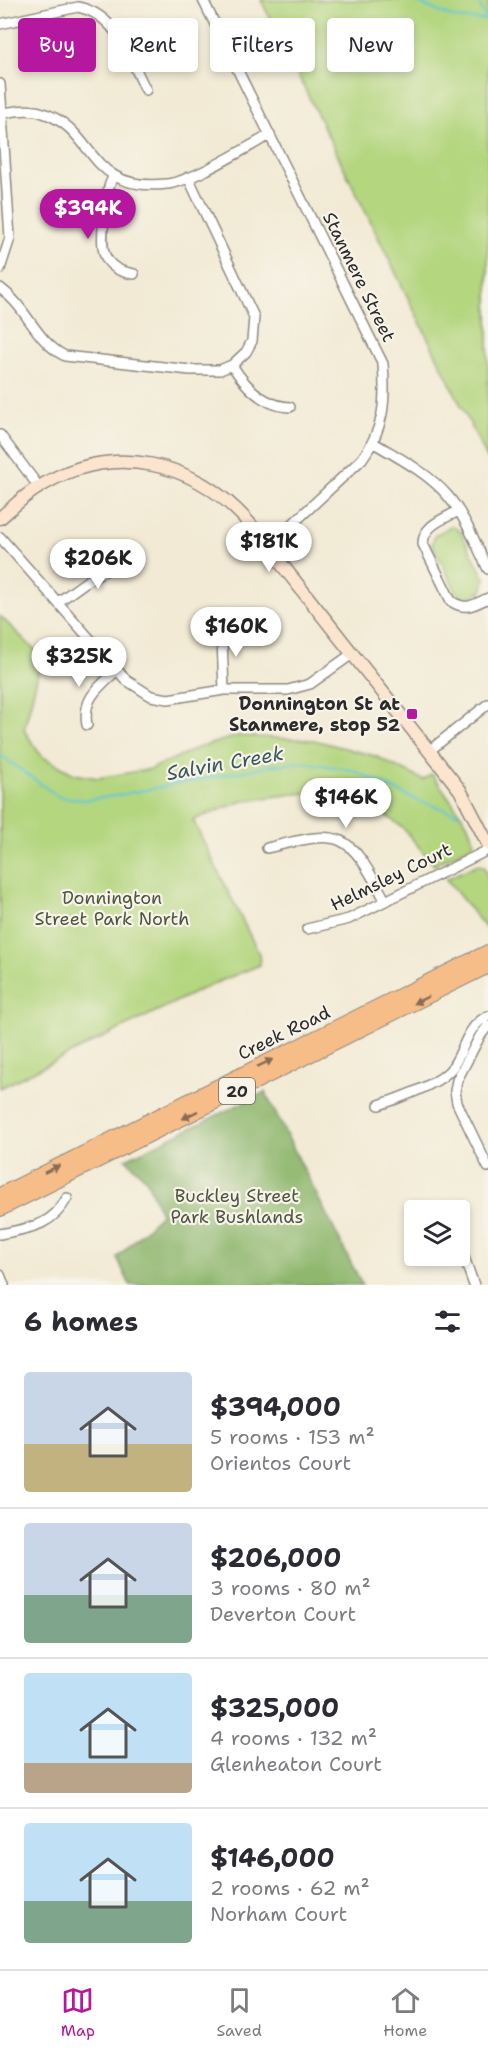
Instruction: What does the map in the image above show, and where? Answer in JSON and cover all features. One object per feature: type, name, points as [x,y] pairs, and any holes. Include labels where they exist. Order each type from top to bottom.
[{"type":"main road","name":"Creek Road","points":[[0,1195],[488,952]]},
{"type":"main road","name":"Creek Road","points":[[0,1209],[488,966]]},
{"type":"street","name":"Stanmere Street","points":[[203,0],[382,364],[385,392],[383,418],[374,443],[362,459],[268,548]]},
{"type":"street","points":[[0,24],[78,7],[91,10],[104,17],[113,27],[146,90]]},
{"type":"street","points":[[0,84],[10,238],[0,269]]},
{"type":"street","points":[[3,113],[28,110],[56,118],[113,177],[143,184],[169,184],[188,177],[270,135]]},
{"type":"street","points":[[113,177],[108,187],[101,247],[112,266],[121,272],[134,274]]},
{"type":"street","points":[[0,288],[22,308],[51,349],[65,356],[190,370],[220,370],[232,365],[252,341],[255,317],[188,177]]},
{"type":"street","points":[[232,365],[261,398],[278,406],[290,407]]},
{"type":"street","points":[[0,435],[39,487]]},
{"type":"street","points":[[374,443],[430,479],[447,495],[458,511],[488,569]]},
{"type":"street","points":[[0,518],[39,487],[90,465],[134,462],[172,469],[195,478],[217,492],[234,506],[429,751],[467,801],[488,844]]},
{"type":"street","points":[[458,511],[427,529],[423,536],[423,544],[451,601],[459,607],[469,607],[488,598]]},
{"type":"street","points":[[0,537],[126,680],[151,696],[186,698],[224,690],[299,688],[323,677],[352,654]]},
{"type":"street","points":[[58,602],[105,569],[120,564],[136,565]]},
{"type":"street","points":[[219,634],[222,640],[224,690]]},
{"type":"street","points":[[87,725],[87,701],[117,670]]},
{"type":"street","points":[[429,751],[488,704]]},
{"type":"street","points":[[267,848],[313,837],[338,840],[350,846],[362,858],[385,900]]},
{"type":"street","name":"Helmsley Court","points":[[307,929],[349,919],[488,850]]},
{"type":"street","points":[[379,1105],[442,1077],[450,1069],[469,1032],[486,1022]]},
{"type":"street","points":[[486,1022],[457,1080],[455,1091],[457,1102],[488,1167]]},
{"type":"street","points":[[0,1234],[46,1223],[60,1210],[67,1198]]},
{"type":"street","points":[[467,1266],[474,1285]]},
{"type":"street","points":[[0,1275],[4,1285]]},
{"type":"green space","points":[[261,0],[488,0],[488,460],[297,72],[315,72],[315,18],[270,18]]},
{"type":"green space","points":[[452,526],[460,531],[485,579],[482,591],[466,598],[458,595],[432,544],[435,535]]},
{"type":"green space","name":"Donnington Street Park North","points":[[0,616],[42,657],[24,730],[41,756],[74,774],[98,778],[151,769],[200,747],[238,736],[314,740],[375,756],[423,780],[432,774],[467,823],[474,841],[472,846],[434,865],[403,828],[353,791],[293,794],[243,801],[193,820],[259,954],[260,965],[208,986],[0,1088]]},
{"type":"green space","points":[[476,865],[484,866],[488,878],[488,931],[446,879]]},
{"type":"green space","name":"Buckley Street Park Bushlands","points":[[265,1092],[362,1285],[130,1285],[117,1258],[161,1214],[146,1179],[126,1159]]},
{"type":"waterway","points":[[410,0],[455,18],[488,20]]},
{"type":"waterway","points":[[477,0],[487,20]]},
{"type":"waterway","name":"Salvin Creek","points":[[0,755],[59,797],[85,800],[114,796],[275,765],[304,762],[352,770],[419,801],[459,814]]},
{"type":"place","name":"Donnington St at Stanmere, stop 52","points":[[412,714]]}]
